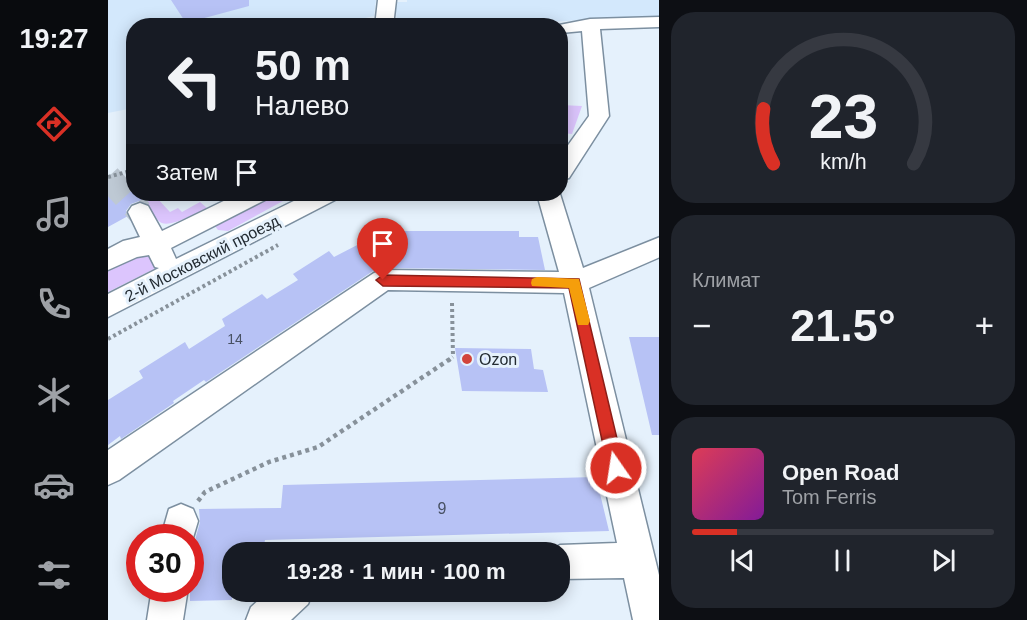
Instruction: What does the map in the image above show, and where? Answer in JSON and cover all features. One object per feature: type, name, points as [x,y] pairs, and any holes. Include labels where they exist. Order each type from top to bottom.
[{"type":"street","points":[[385,18],[387,0]]},
{"type":"street","points":[[568,27],[590,24],[659,22]]},
{"type":"street","points":[[568,162],[599,116],[590,24]]},
{"type":"street","points":[[108,260],[132,248],[158,244],[243,201]]},
{"type":"street","name":"2-й Московский проезд","points":[[108,306],[171,275],[306,201]]},
{"type":"street","points":[[551,201],[575,283],[651,620]]},
{"type":"street","points":[[140,212],[158,244],[171,275]]},
{"type":"street","points":[[184,230],[204,237],[214,252]]},
{"type":"street","points":[[108,469],[383,280],[575,283],[659,246]]},
{"type":"street","points":[[570,562],[637,560]]},
{"type":"street","points":[[165,620],[168,602]]},
{"type":"street","points":[[264,620],[283,602]]},
{"type":"path","points":[[108,177],[126,173]]},
{"type":"path","points":[[108,339],[228,274]]},
{"type":"path","points":[[183,524],[205,492],[269,462],[318,447],[455,357],[450,281]]},
{"type":"shaded area","points":[[108,0],[376,0],[374,16],[365,18],[126,18],[126,109],[108,113]]},
{"type":"shaded area","points":[[407,0],[659,0],[659,16],[568,21],[568,18],[397,18],[395,2],[407,2]]},
{"type":"shaded area","points":[[568,105],[582,106],[572,134],[568,134]]},
{"type":"shaded area","points":[[160,201],[170,212],[178,208],[182,212],[200,202],[207,208],[176,222],[164,224],[144,202]]},
{"type":"shaded area","points":[[253,201],[283,201],[228,231],[218,230],[215,226],[220,218]]},
{"type":"shaded area","points":[[153,254],[160,266],[108,292],[108,267],[130,256]]},
{"type":"building","points":[[171,0],[249,0],[249,6],[205,18],[183,18]]},
{"type":"building","points":[[126,184],[126,201],[139,201],[131,204],[126,211],[128,216],[108,227],[108,193]]},
{"type":"building","points":[[397,231],[519,231],[519,237],[538,237],[545,270],[383,268],[373,271],[206,382],[204,380],[121,439],[120,436],[108,445],[108,400],[143,378],[139,371],[185,342],[189,349],[225,326],[222,319],[262,294],[267,299],[298,280],[293,274],[329,251],[334,257],[365,241],[379,240],[380,237],[397,237]]},
{"type":"building","points":[[629,337],[659,337],[659,435],[652,435]]},
{"type":"building","points":[[455,348],[531,349],[534,369],[543,370],[548,392],[462,391]]},
{"type":"building","points":[[596,477],[609,531],[222,542],[222,600],[204,601],[204,524],[199,524],[199,509],[281,508],[283,485]]},
{"type":"tunnel","points":[[108,177],[126,197]]},
{"type":"tunnel","points":[[130,201],[140,212]]},
{"type":"slow traffic","points":[[537,283],[575,283],[583,321]]},
{"type":"place","name":"Ozon","points":[[467,359]]},
{"type":"route","points":[[383,280],[575,283],[616,468]]}]
